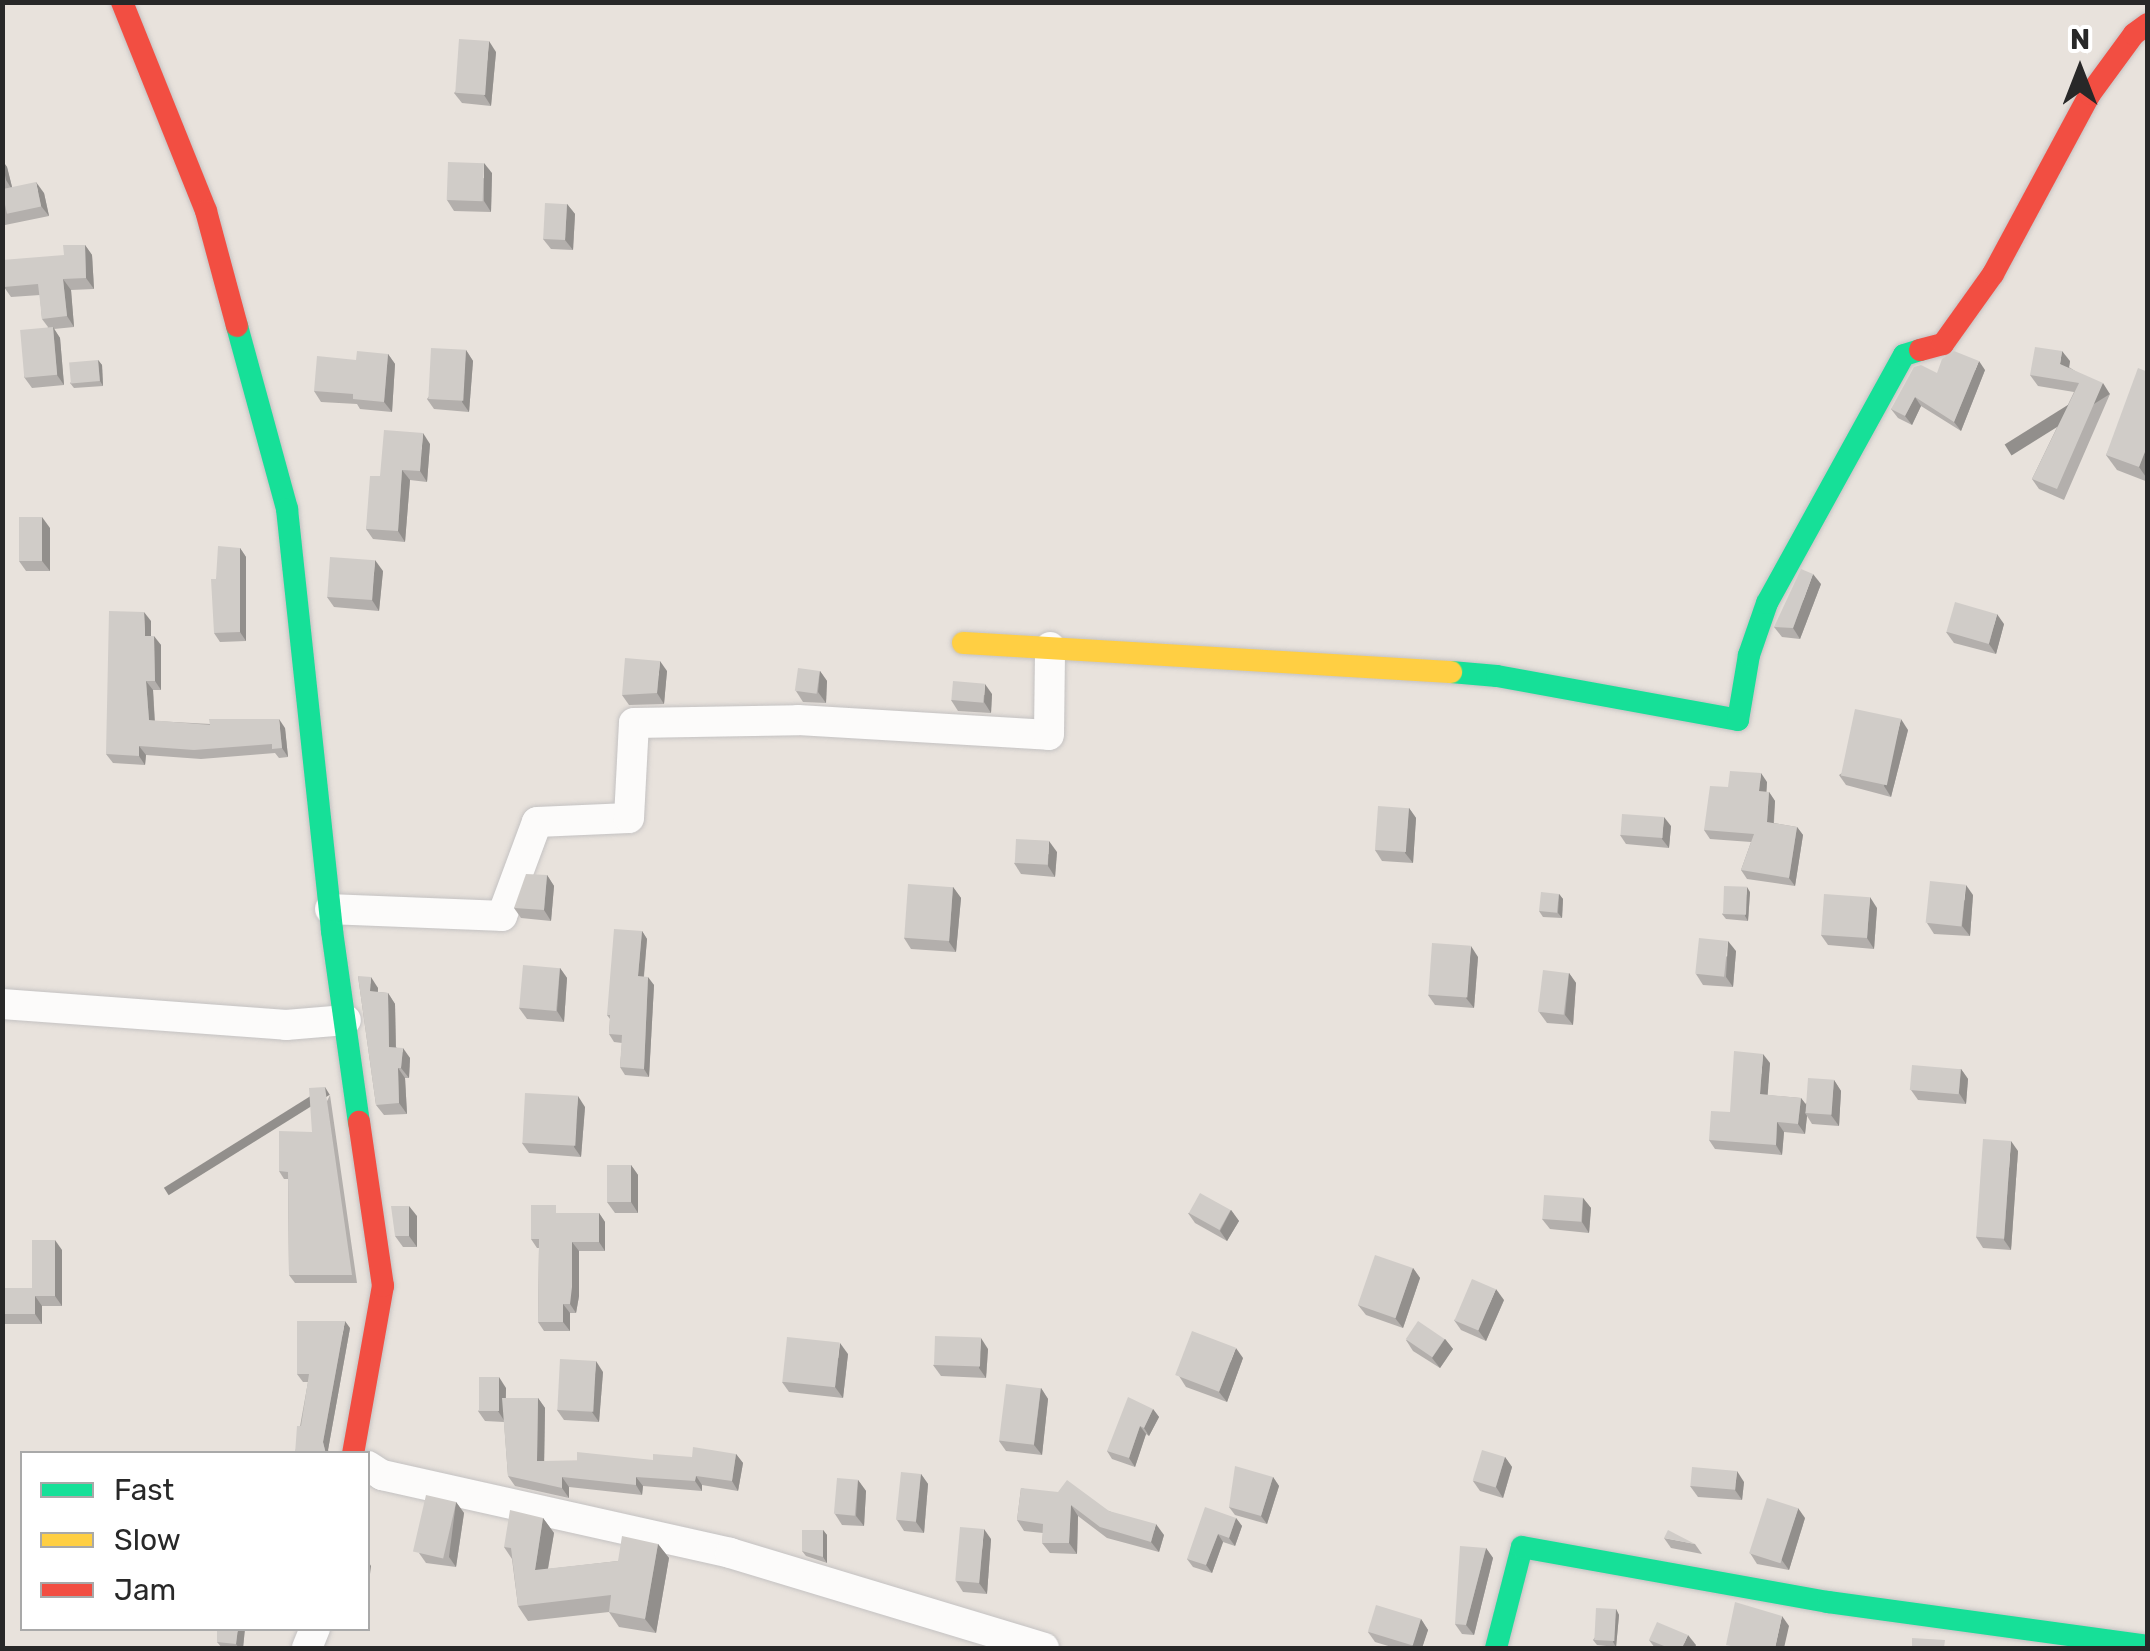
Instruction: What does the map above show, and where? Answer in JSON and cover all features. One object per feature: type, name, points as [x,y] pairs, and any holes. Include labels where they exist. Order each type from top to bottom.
[{"type":"street","points":[[122,2],[206,210],[287,509],[330,909],[382,1286],[353,1451]]},
{"type":"street","points":[[963,643],[1376,665],[1497,676],[1738,720],[1749,655],[1767,602],[1904,355],[1943,344],[1993,274],[2090,94],[2134,34],[2148,24]]},
{"type":"street","points":[[330,909],[502,916],[537,822],[630,818],[634,723],[798,720],[1049,735],[1050,647]]},
{"type":"street","points":[[2,1004],[286,1024],[346,1020]]},
{"type":"street","points":[[370,1467],[382,1475],[730,1553],[1044,1648]]},
{"type":"street","points":[[1496,1648],[1522,1548],[1828,1602],[2148,1646]]},
{"type":"building","points":[[459,39],[489,41],[485,95],[455,93]]},
{"type":"building","points":[[448,162],[484,163],[483,201],[447,200]]},
{"type":"building","points":[[36,182],[41,206],[7,214],[2,189]]},
{"type":"building","points":[[545,203],[567,204],[565,240],[543,239]]},
{"type":"building","points":[[63,245],[85,245],[86,278],[63,279],[67,316],[42,319],[38,284],[4,287],[2,260],[64,255]]},
{"type":"building","points":[[53,327],[57,375],[24,378],[20,330]]},
{"type":"building","points":[[2035,347],[2062,351],[2060,364],[2103,383],[2057,489],[2032,479],[2079,383],[2030,375]]},
{"type":"building","points":[[431,348],[466,350],[463,401],[428,399]]},
{"type":"building","points":[[357,351],[388,354],[384,402],[353,399],[353,394],[314,391],[317,356],[356,360]]},
{"type":"building","points":[[1954,351],[1979,361],[1954,422],[1915,397],[1905,416],[1891,409],[1914,367],[1921,365],[1937,373],[1942,359]]},
{"type":"building","points":[[98,360],[100,381],[71,383],[69,363]]},
{"type":"building","points":[[2138,368],[2148,372],[2148,444],[2139,467],[2106,455]]},
{"type":"building","points":[[384,430],[423,433],[420,471],[402,470],[398,531],[366,529],[370,476],[380,476]]},
{"type":"building","points":[[19,517],[42,517],[42,561],[19,561]]},
{"type":"building","points":[[218,546],[240,548],[240,632],[214,633],[211,579],[216,579]]},
{"type":"building","points":[[330,557],[375,560],[372,600],[327,597]]},
{"type":"building","points":[[1801,569],[1813,574],[1793,628],[1774,627]]},
{"type":"building","points":[[1955,602],[1997,614],[1989,644],[1946,632]]},
{"type":"building","points":[[109,611],[144,612],[145,636],[154,636],[155,681],[146,681],[149,720],[210,725],[209,719],[279,719],[282,748],[272,749],[272,744],[194,750],[139,746],[139,756],[106,754]]},
{"type":"building","points":[[625,658],[660,661],[657,693],[622,695]]},
{"type":"building","points":[[798,668],[820,671],[817,694],[795,691]]},
{"type":"building","points":[[953,681],[985,684],[983,703],[951,700]]},
{"type":"building","points":[[1855,709],[1901,719],[1887,785],[1841,776]]},
{"type":"building","points":[[1730,771],[1761,773],[1759,791],[1769,792],[1767,822],[1797,827],[1789,878],[1741,870],[1754,834],[1704,830],[1710,786],[1728,787]]},
{"type":"building","points":[[1378,806],[1409,808],[1406,852],[1375,850]]},
{"type":"building","points":[[1622,814],[1664,817],[1662,838],[1621,835]]},
{"type":"building","points":[[1016,839],[1049,841],[1048,865],[1015,863]]},
{"type":"building","points":[[526,874],[547,875],[544,910],[514,908]]},
{"type":"building","points":[[1930,881],[1966,885],[1961,927],[1926,923]]},
{"type":"building","points":[[908,884],[953,887],[949,941],[904,938]]},
{"type":"building","points":[[1724,886],[1747,887],[1746,915],[1723,914]]},
{"type":"building","points":[[1541,892],[1559,894],[1557,913],[1539,911]]},
{"type":"building","points":[[1824,894],[1870,897],[1867,938],[1821,935]]},
{"type":"building","points":[[614,929],[642,931],[638,976],[648,977],[644,1069],[620,1067],[622,1035],[609,1034]]},
{"type":"building","points":[[1699,938],[1728,941],[1724,977],[1695,974]]},
{"type":"building","points":[[1432,943],[1471,946],[1467,998],[1428,995]]},
{"type":"building","points":[[523,965],[560,968],[556,1011],[519,1008]]},
{"type":"building","points":[[1543,970],[1569,973],[1564,1015],[1538,1012]]},
{"type":"building","points":[[358,976],[371,977],[370,991],[388,993],[389,1047],[403,1048],[398,1068],[399,1103],[376,1105]]},
{"type":"building","points":[[1734,1051],[1763,1054],[1760,1094],[1801,1098],[1798,1124],[1777,1122],[1776,1145],[1709,1140],[1711,1111],[1730,1112]]},
{"type":"building","points":[[1912,1065],[1961,1069],[1959,1094],[1910,1090]]},
{"type":"building","points":[[1808,1078],[1834,1080],[1831,1115],[1806,1113]]},
{"type":"building","points":[[325,1087],[352,1275],[289,1275],[288,1172],[279,1171],[279,1131],[312,1132],[309,1088]]},
{"type":"building","points":[[525,1093],[578,1096],[575,1146],[522,1143]]},
{"type":"building","points":[[1983,1139],[2011,1141],[2004,1239],[1976,1237]]},
{"type":"building","points":[[607,1165],[631,1165],[631,1202],[607,1202]]},
{"type":"building","points":[[1200,1193],[1231,1210],[1219,1230],[1189,1213]]},
{"type":"building","points":[[1544,1195],[1583,1198],[1581,1222],[1542,1219]]},
{"type":"building","points":[[531,1205],[556,1205],[556,1213],[599,1213],[599,1242],[572,1242],[572,1287],[570,1304],[563,1304],[563,1322],[538,1322],[539,1239],[531,1239]]},
{"type":"building","points":[[391,1206],[409,1206],[409,1236],[395,1236]]},
{"type":"building","points":[[32,1240],[55,1240],[55,1296],[35,1296],[35,1314],[2,1314],[2,1288],[32,1288]]},
{"type":"building","points":[[1375,1255],[1413,1268],[1396,1318],[1358,1305]]},
{"type":"building","points":[[1472,1279],[1496,1289],[1478,1331],[1454,1320]]},
{"type":"building","points":[[297,1321],[345,1321],[323,1442],[325,1451],[295,1451],[309,1374],[297,1374]]},
{"type":"building","points":[[1418,1321],[1445,1339],[1432,1357],[1406,1339]]},
{"type":"building","points":[[1192,1331],[1236,1348],[1219,1392],[1175,1375]]},
{"type":"building","points":[[935,1336],[981,1338],[980,1367],[934,1365]]},
{"type":"building","points":[[787,1337],[840,1343],[835,1387],[782,1382]]},
{"type":"building","points":[[560,1359],[596,1361],[593,1412],[557,1410]]},
{"type":"building","points":[[479,1377],[499,1377],[499,1411],[479,1411]]},
{"type":"building","points":[[1006,1384],[1041,1388],[1034,1445],[999,1441]]},
{"type":"building","points":[[1128,1397],[1153,1409],[1144,1428],[1140,1426],[1129,1458],[1107,1451]]},
{"type":"building","points":[[502,1398],[538,1398],[537,1461],[577,1461],[577,1452],[653,1460],[653,1454],[692,1457],[693,1447],[736,1454],[732,1481],[696,1476],[695,1481],[636,1477],[636,1485],[562,1477],[562,1488],[508,1476]]},
{"type":"building","points":[[1482,1450],[1505,1457],[1496,1488],[1473,1481]]},
{"type":"building","points":[[1235,1466],[1273,1477],[1261,1516],[1229,1507]]},
{"type":"building","points":[[1692,1467],[1737,1471],[1735,1490],[1690,1486]]},
{"type":"building","points":[[901,1472],[921,1474],[916,1522],[896,1520]]},
{"type":"building","points":[[837,1478],[858,1480],[855,1516],[834,1514]]},
{"type":"building","points":[[1067,1480],[1109,1511],[1156,1524],[1151,1542],[1100,1527],[1071,1505],[1069,1543],[1042,1543],[1043,1524],[1017,1520],[1021,1488],[1058,1492]]},
{"type":"building","points":[[426,1495],[456,1502],[443,1558],[413,1552]]},
{"type":"building","points":[[1767,1498],[1798,1508],[1780,1563],[1749,1553]]},
{"type":"building","points":[[1205,1507],[1236,1518],[1229,1538],[1218,1534],[1206,1565],[1187,1559]]},
{"type":"building","points":[[510,1510],[543,1518],[535,1570],[618,1561],[622,1536],[658,1544],[645,1619],[609,1612],[611,1595],[518,1606],[511,1548],[504,1547]]},
{"type":"building","points":[[960,1527],[984,1529],[979,1583],[955,1581]]},
{"type":"building","points":[[802,1530],[823,1530],[823,1557],[802,1551]]},
{"type":"building","points":[[1668,1530],[1695,1544],[1664,1538]]},
{"type":"building","points":[[1460,1546],[1486,1548],[1466,1625],[1455,1624]]},
{"type":"building","points":[[1735,1602],[1782,1616],[1775,1648],[1726,1645]]},
{"type":"building","points":[[1376,1605],[1421,1619],[1413,1646],[1368,1632]]},
{"type":"building","points":[[1596,1608],[1616,1609],[1614,1641],[1594,1640]]},
{"type":"building","points":[[1657,1622],[1688,1635],[1682,1648],[1669,1648],[1649,1640]]},
{"type":"building","points":[[217,1631],[238,1631],[236,1644],[217,1642]]},
{"type":"building","points":[[1912,1638],[1945,1640],[1944,1648],[1912,1648]]},
{"type":"traffic: fast","points":[[237,326],[287,509],[332,931],[359,1122]]},
{"type":"traffic: fast","points":[[1451,672],[1497,676],[1738,720],[1749,655],[1767,603],[1904,355],[1920,350]]},
{"type":"traffic: fast","points":[[1496,1648],[1522,1547],[1828,1602],[2148,1646]]},
{"type":"traffic: slow","points":[[963,643],[1451,672]]},
{"type":"traffic: jam","points":[[122,2],[206,211],[237,326]]},
{"type":"traffic: jam","points":[[1920,350],[1943,344],[1993,274],[2090,94],[2134,34],[2148,24]]},
{"type":"traffic: jam","points":[[354,1451],[383,1286],[359,1122]]}]
